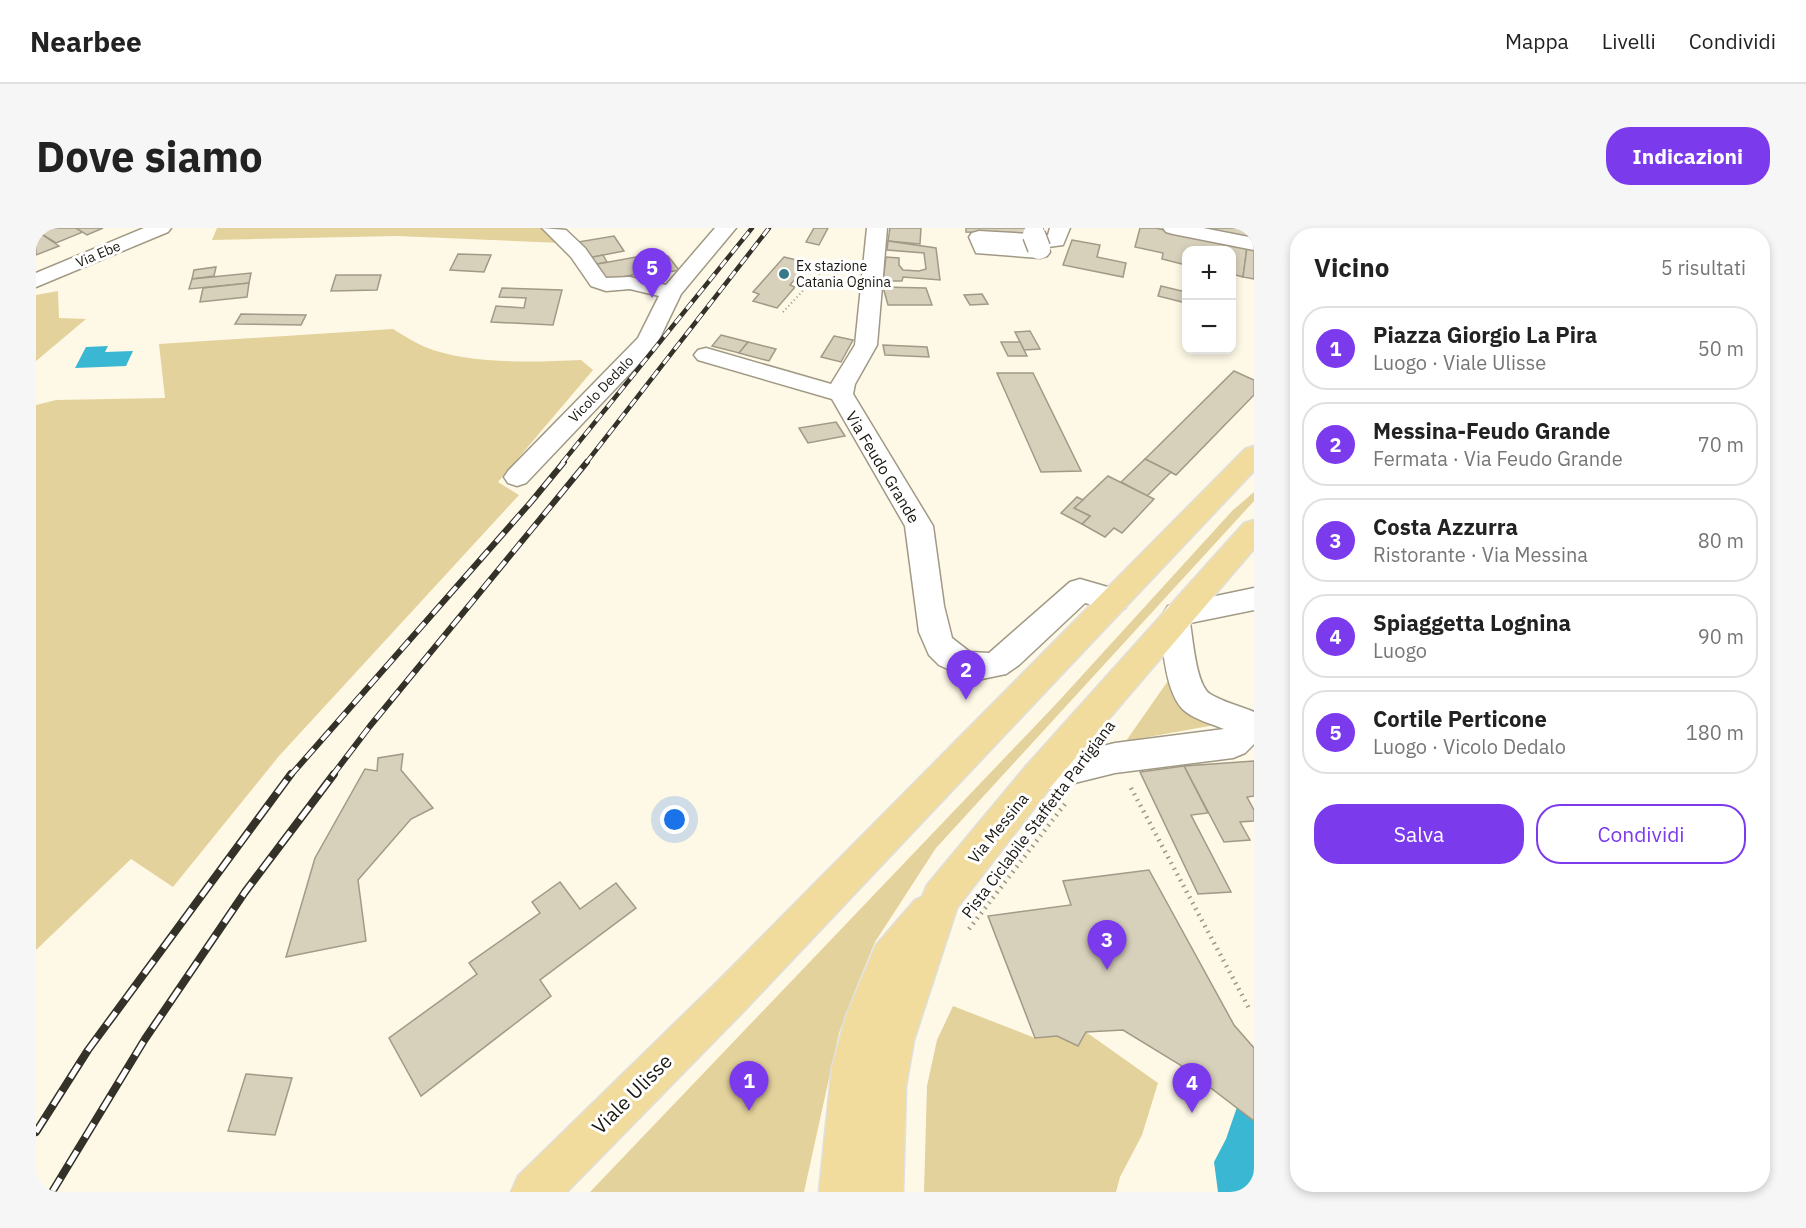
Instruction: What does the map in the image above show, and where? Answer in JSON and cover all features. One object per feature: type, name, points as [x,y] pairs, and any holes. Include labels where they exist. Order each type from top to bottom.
[{"type":"main road","points":[[1114,600],[1240,482],[1254,455]]},
{"type":"main road","name":"Via Messina","points":[[880,1192],[884,1086],[893,1040],[941,898],[1038,777],[1254,530]]},
{"type":"main road","name":"Viale Ulisse","points":[[534,1192],[731,996],[1114,600]]},
{"type":"main road","points":[[842,1192],[853,1067],[867,1016],[890,959],[941,898]]},
{"type":"street","name":"Via Ebe","points":[[36,281],[161,228]]},
{"type":"street","points":[[552,228],[581,253],[598,282],[606,285],[630,283],[671,292]]},
{"type":"street","name":"Vicolo Dedalo","points":[[518,477],[648,341],[671,292],[726,228]]},
{"type":"street","name":"Via Feudo Grande","points":[[877,228],[866,345],[843,384],[841,394],[919,526],[934,632],[940,646],[950,656],[965,664],[995,665],[1008,656],[1080,590],[1114,600]]},
{"type":"street","points":[[1035,237],[1040,252],[983,249],[979,237],[1056,241],[1060,228]]},
{"type":"street","points":[[1173,228],[1254,244]]},
{"type":"street","points":[[706,355],[841,394]]},
{"type":"street","points":[[1038,777],[1106,760],[1233,743],[1250,726],[1199,704],[1191,697],[1183,674],[1176,617],[1254,600]]},
{"type":"path","points":[[783,312],[829,263],[873,270]]},
{"type":"path","points":[[1106,760],[1250,1010]]},
{"type":"path","name":"Pista Ciclabile Staffetta Partigiana","points":[[963,940],[975,919],[1106,760]]},
{"type":"shaded area","points":[[217,228],[544,228],[561,243],[397,236],[212,240]]},
{"type":"shaded area","points":[[58,291],[59,318],[86,319],[36,361],[36,295]]},
{"type":"shaded area","points":[[393,329],[425,347],[462,357],[502,361],[581,360],[593,370],[498,482],[519,495],[279,756],[173,887],[131,859],[36,950],[36,405],[56,400],[165,398],[159,344]]},
{"type":"shaded area","points":[[1254,492],[1254,501],[936,848],[875,942],[839,1033],[804,1192],[590,1192],[1057,703],[1232,511]]},
{"type":"shaded area","points":[[1170,678],[1215,725],[1126,741]]},
{"type":"shaded area","points":[[953,1006],[1035,1038],[1057,1036],[1078,1046],[1086,1032],[1158,1083],[1142,1135],[1120,1177],[1116,1192],[924,1192],[927,1086],[937,1040]]},
{"type":"water","points":[[108,346],[105,352],[133,351],[126,366],[75,368],[86,347]]},
{"type":"water","points":[[1237,1107],[1254,1121],[1254,1192],[1218,1192],[1214,1162],[1226,1139]]},
{"type":"building","points":[[53,228],[76,228],[83,232],[56,243],[40,233]]},
{"type":"building","points":[[76,228],[103,228],[87,235]]},
{"type":"building","points":[[814,228],[828,228],[819,245],[806,242]]},
{"type":"building","points":[[890,228],[921,228],[920,244],[888,241]]},
{"type":"building","points":[[966,228],[1043,228],[1045,235],[966,232]]},
{"type":"building","points":[[1140,228],[1155,228],[1247,247],[1243,277],[1236,275],[1236,246],[1182,246],[1182,264],[1162,259],[1163,253],[1135,247]]},
{"type":"building","points":[[1197,228],[1254,228],[1254,240]]},
{"type":"building","points":[[41,234],[59,246],[36,255],[36,237]]},
{"type":"building","points":[[614,236],[624,251],[588,258],[578,242]]},
{"type":"building","points":[[1072,240],[1100,245],[1097,257],[1126,263],[1123,277],[1063,265]]},
{"type":"building","points":[[888,241],[936,248],[940,280],[903,277],[902,281],[883,281],[886,257],[899,258],[899,265],[903,270],[926,269],[924,253],[887,250]]},
{"type":"building","points":[[1247,247],[1254,248],[1254,279],[1243,277]]},
{"type":"building","points":[[458,254],[491,255],[484,272],[450,270]]},
{"type":"building","points":[[603,255],[607,262],[592,265],[588,258]]},
{"type":"building","points":[[668,256],[679,270],[655,275],[652,271],[602,281],[592,265],[636,257],[640,261]]},
{"type":"building","name":"Ex stazione Catania Ognina","points":[[784,257],[809,263],[790,285],[795,287],[777,308],[753,301],[759,294],[753,292]]},
{"type":"building","points":[[216,267],[214,276],[192,279],[194,270]]},
{"type":"building","points":[[251,273],[249,283],[189,289],[192,279]]},
{"type":"building","points":[[336,275],[381,275],[377,290],[331,291]]},
{"type":"building","points":[[249,283],[247,297],[200,302],[203,288]]},
{"type":"building","points":[[1161,286],[1182,291],[1182,302],[1158,296]]},
{"type":"building","points":[[883,287],[926,288],[932,305],[888,305]]},
{"type":"building","points":[[502,288],[562,290],[553,325],[491,322],[496,306],[524,308],[526,298],[499,297]]},
{"type":"building","points":[[982,294],[988,304],[970,305],[964,295]]},
{"type":"building","points":[[241,314],[306,315],[301,325],[235,324]]},
{"type":"building","points":[[1030,331],[1040,349],[1024,350],[1015,332]]},
{"type":"building","points":[[721,335],[748,342],[739,353],[712,346]]},
{"type":"building","points":[[834,336],[853,340],[841,362],[821,357]]},
{"type":"building","points":[[748,342],[776,349],[769,361],[739,353]]},
{"type":"building","points":[[1001,342],[1020,342],[1027,356],[1008,356]]},
{"type":"building","points":[[883,345],[927,347],[929,357],[885,355]]},
{"type":"building","points":[[1234,371],[1254,380],[1254,395],[1176,475],[1145,459]]},
{"type":"building","points":[[997,373],[1033,373],[1081,471],[1041,472]]},
{"type":"building","points":[[836,422],[845,436],[808,443],[799,428]]},
{"type":"building","points":[[1145,459],[1171,472],[1147,496],[1121,482]]},
{"type":"building","points":[[1108,476],[1154,499],[1122,533],[1114,528],[1105,537],[1082,524],[1090,516],[1074,508]]},
{"type":"building","points":[[1077,497],[1083,500],[1074,508],[1090,516],[1082,524],[1061,513]]},
{"type":"building","points":[[403,754],[401,770],[433,808],[411,819],[358,880],[366,941],[286,957],[315,858],[365,769],[377,771],[378,758]]},
{"type":"building","points":[[1254,761],[1254,796],[1247,797],[1254,810],[1254,821],[1240,822],[1250,840],[1224,842],[1184,766]]},
{"type":"building","points":[[1184,766],[1208,813],[1191,815],[1231,892],[1198,894],[1140,772]]},
{"type":"building","points":[[1149,870],[1234,1025],[1254,1048],[1254,1121],[1182,1066],[1123,1030],[1086,1032],[1078,1046],[1057,1036],[1035,1038],[988,916],[1071,905],[1063,881]]},
{"type":"building","points":[[560,882],[580,909],[616,883],[636,908],[540,980],[551,996],[421,1096],[389,1038],[477,974],[469,963],[540,913],[532,902]]},
{"type":"building","points":[[246,1074],[292,1078],[275,1135],[228,1131]]},
{"type":"railway","points":[[562,463],[752,228]]},
{"type":"railway","points":[[586,463],[769,228]]},
{"type":"railway","points":[[290,776],[564,462]]},
{"type":"railway","points":[[332,776],[370,726],[587,462]]},
{"type":"railway","points":[[36,1132],[88,1050],[291,774]]},
{"type":"railway","points":[[52,1192],[145,1039],[245,892],[334,774]]},
{"type":"place","name":"Ex stazione Catania Ognina","points":[[784,274]]},
{"type":"place","name":"Cortile Perticone","points":[[652,298]]},
{"type":"place","name":"Messina-Feudo Grande","points":[[966,700]]},
{"type":"place","name":"Costa Azzurra","points":[[1107,970]]},
{"type":"place","name":"Piazza Giorgio La Pira","points":[[749,1111]]},
{"type":"place","name":"Spiaggetta Lognina","points":[[1192,1113]]}]
